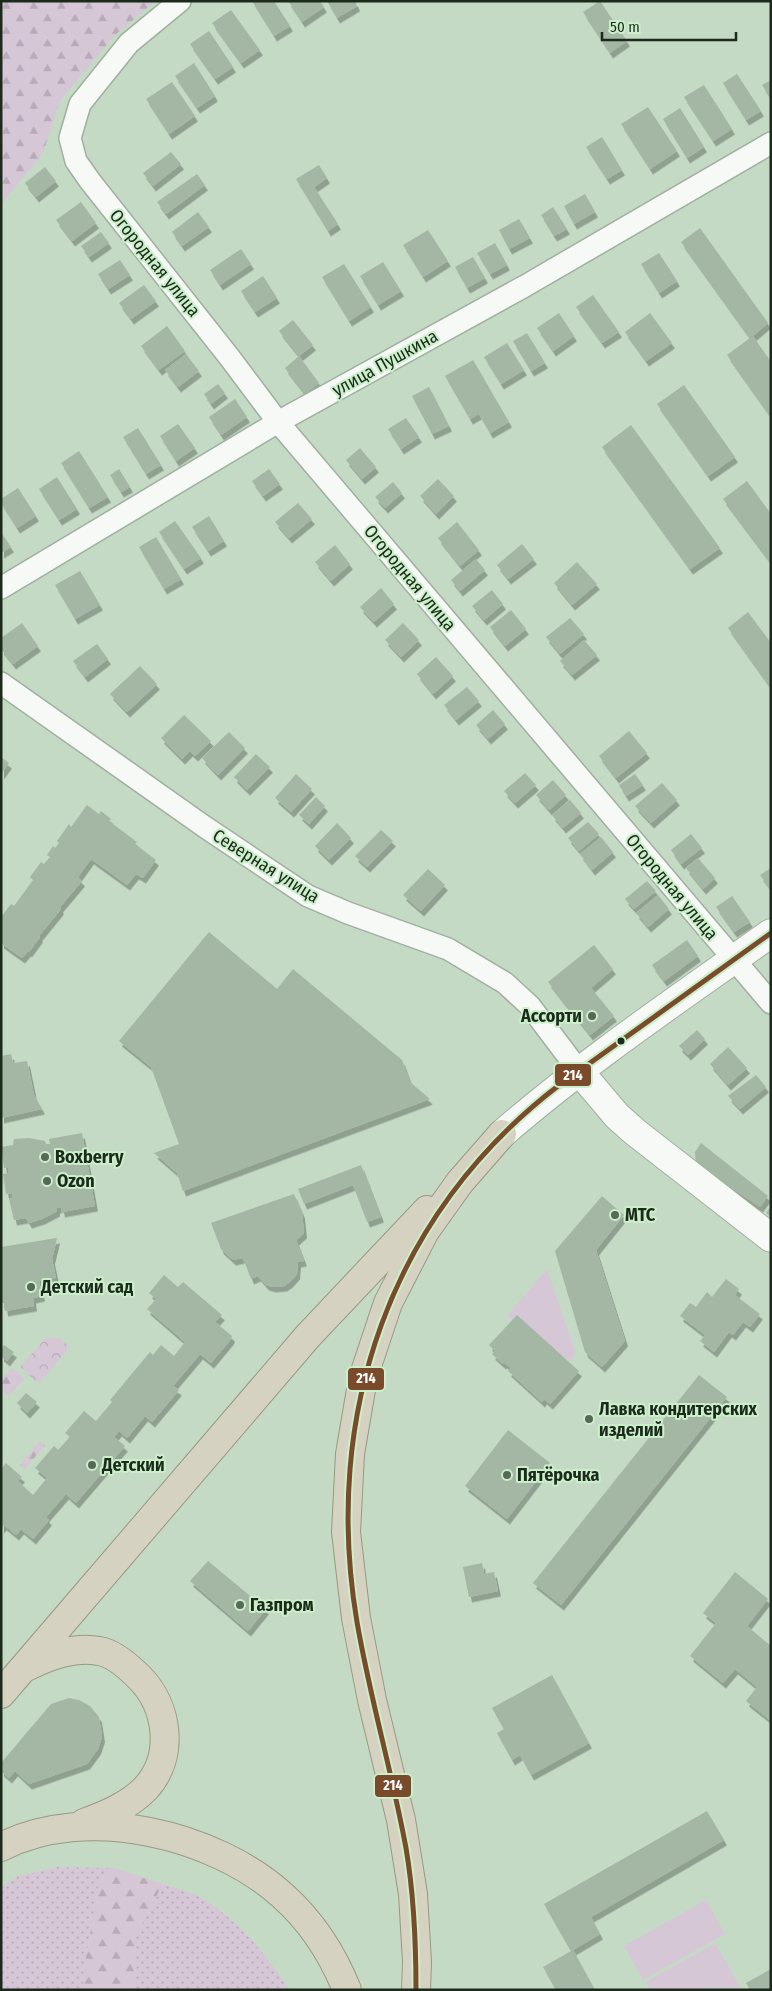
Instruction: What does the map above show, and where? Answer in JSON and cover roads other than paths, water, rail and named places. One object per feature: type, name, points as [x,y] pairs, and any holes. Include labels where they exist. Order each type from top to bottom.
[{"type":"highway","points":[[1,1694],[308,1336],[393,1244],[502,1134]]},
{"type":"highway","points":[[416,1990],[417,1962],[413,1894],[401,1820],[372,1700],[356,1618],[346,1532],[350,1454],[363,1378],[388,1303],[425,1232],[460,1182],[502,1134]]},
{"type":"highway","points":[[22,1669],[44,1658],[70,1651],[100,1651],[128,1665],[149,1687],[163,1714],[166,1741],[160,1767],[146,1787],[128,1803],[104,1816],[71,1828]]},
{"type":"highway","points":[[1,1835],[110,1826],[152,1833],[198,1846],[242,1866],[283,1896],[316,1932],[348,1990]]},
{"type":"highway","points":[[1,1847],[39,1833]]},
{"type":"main road","points":[[502,1134],[541,1100],[579,1071],[771,933]]},
{"type":"main road","points":[[579,1071],[617,1116],[629,1127],[771,1238]]},
{"type":"street","name":"Огородная улица","points":[[180,1],[129,43],[80,104],[70,138],[76,162],[278,422],[771,1003]]},
{"type":"street","name":"улица Пушкина","points":[[1,588],[278,422],[525,286],[771,143]]},
{"type":"street","name":"Северная улица","points":[[1,683],[182,811],[308,896],[348,913],[448,949],[506,983],[530,1006],[579,1071]]},
{"type":"place","name":"Ассорти","points":[[592,1016]]},
{"type":"place","name":"Boxberry","points":[[45,1157]]},
{"type":"place","name":"Ozon","points":[[47,1181]]},
{"type":"place","name":"МТС","points":[[615,1215]]},
{"type":"place","name":"Детский сад","points":[[31,1287]]},
{"type":"place","name":"Лавка кондитерских изделий","points":[[589,1419]]},
{"type":"place","name":"Детский","points":[[92,1465]]},
{"type":"place","name":"Пятёрочка","points":[[507,1475]]},
{"type":"place","name":"Газпром","points":[[240,1605]]}]
